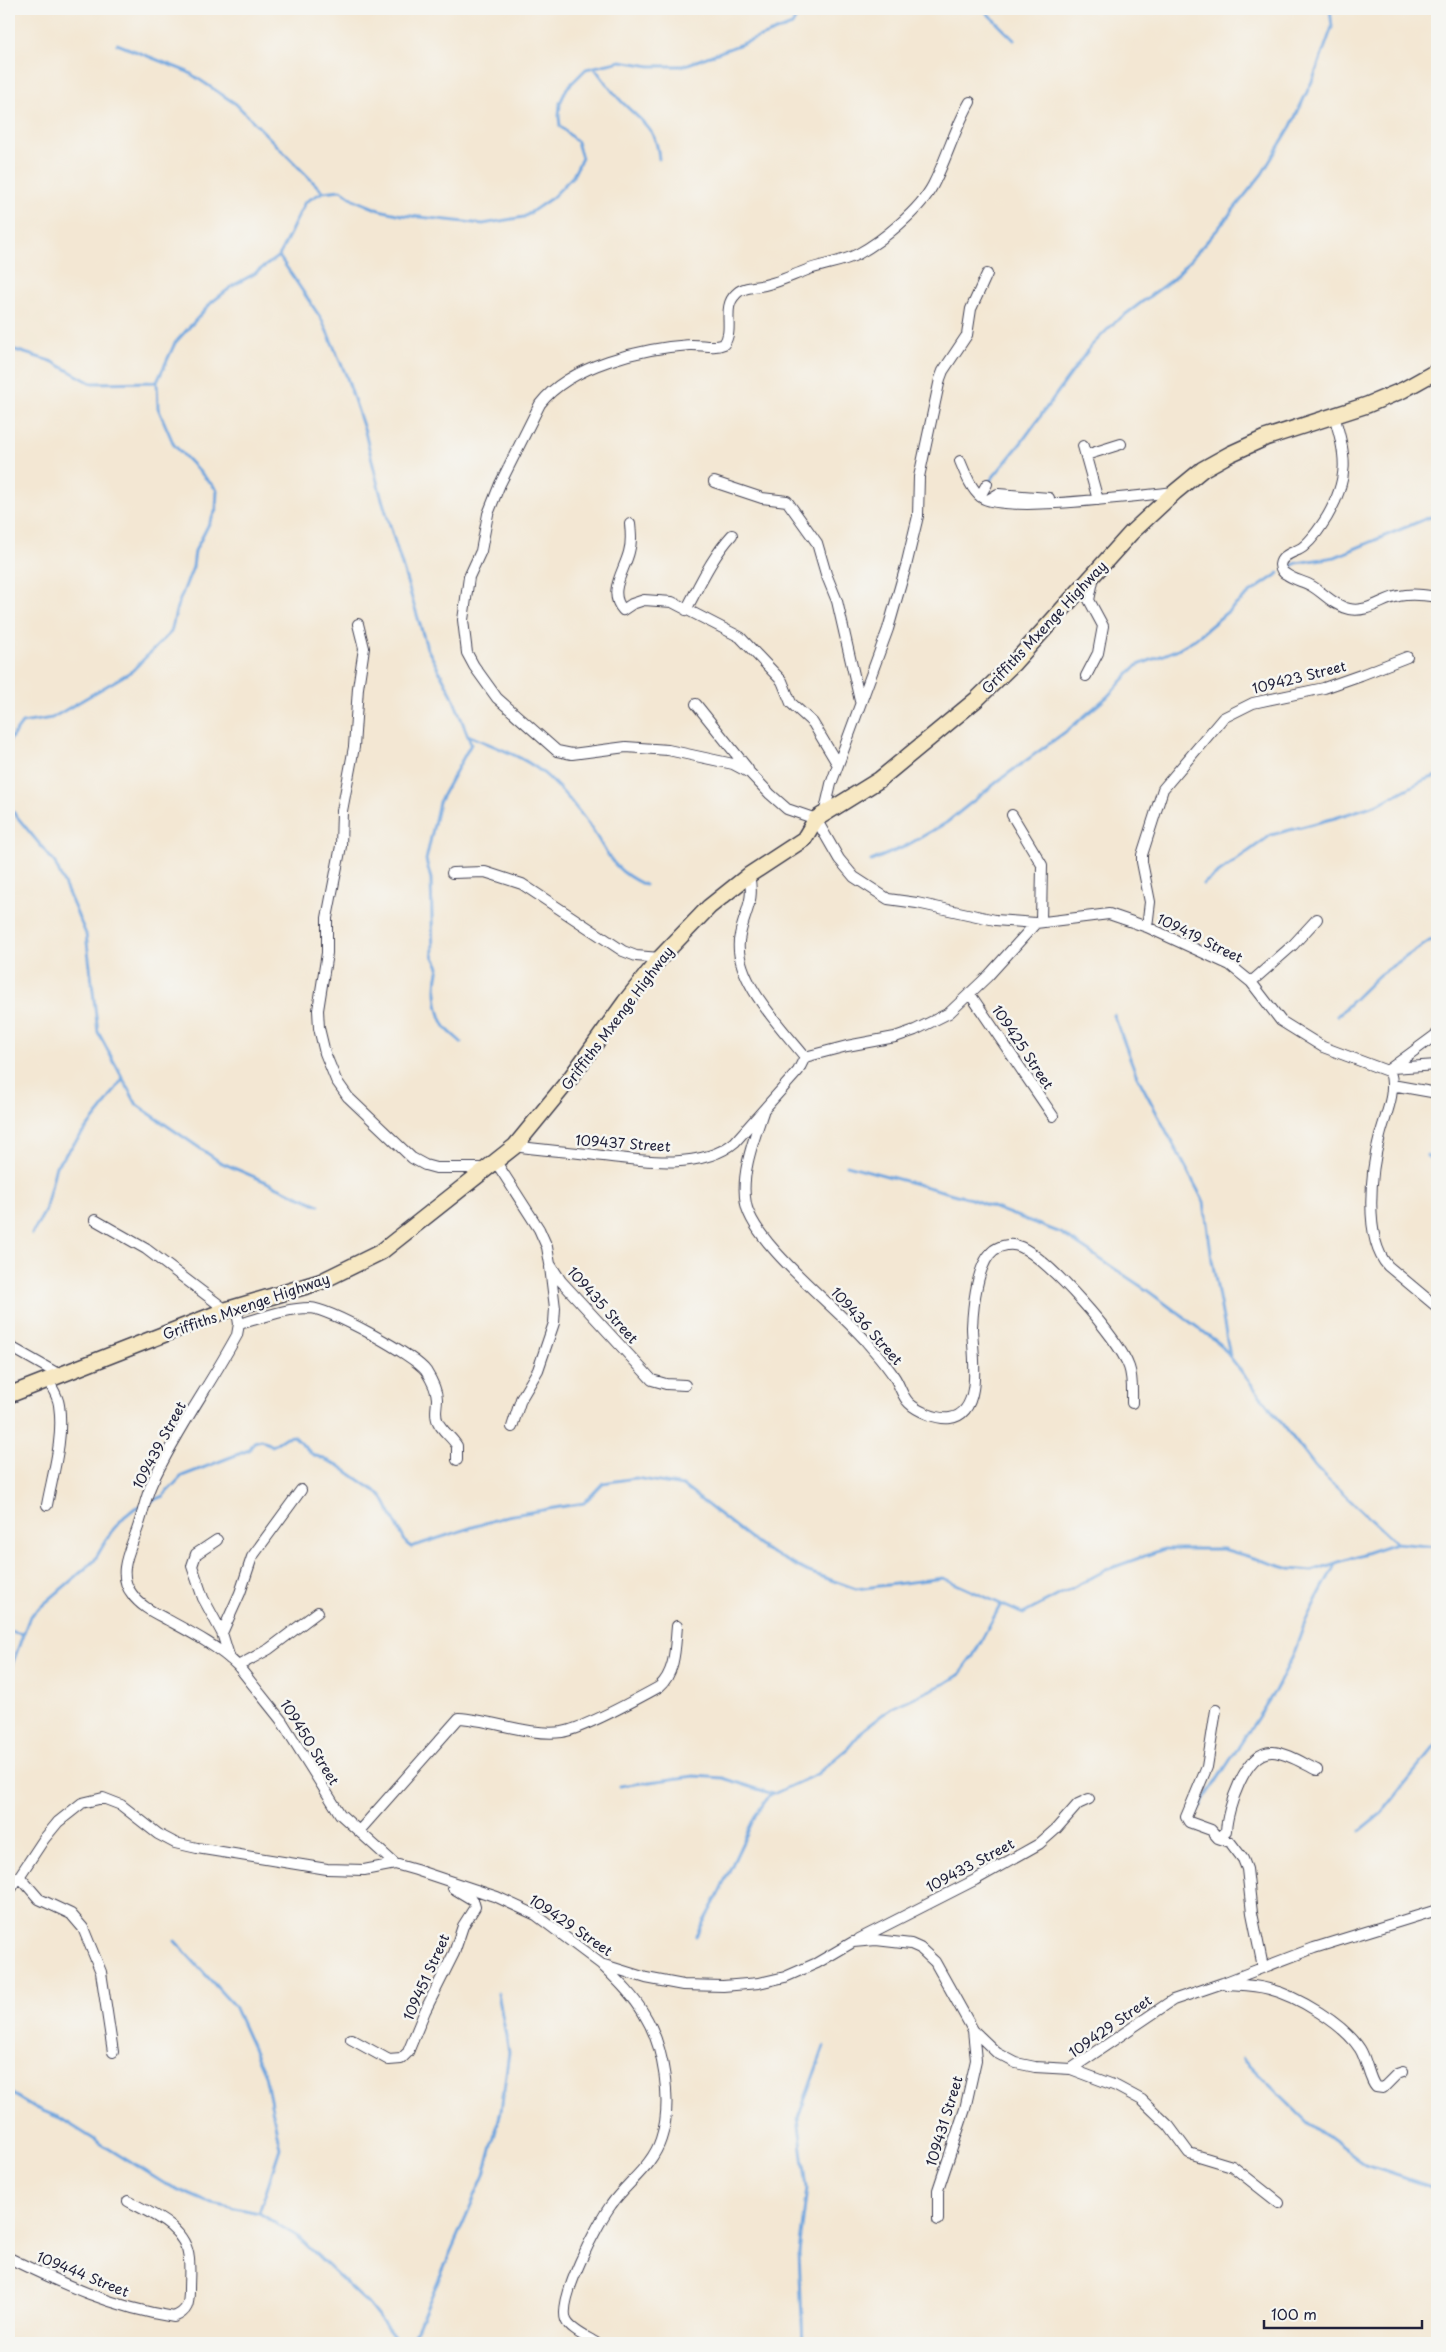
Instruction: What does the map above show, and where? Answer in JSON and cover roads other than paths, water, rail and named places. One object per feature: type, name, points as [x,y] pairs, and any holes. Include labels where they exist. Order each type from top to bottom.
[{"type":"street","points":[[750,773],[733,764],[668,750],[626,747],[564,754],[557,751],[497,698],[467,653],[463,620],[467,585],[481,551],[488,514],[500,484],[540,404],[556,387],[586,370],[616,359],[655,349],[724,344],[728,335],[727,311],[730,300],[739,291],[771,285],[822,265],[857,255],[882,238],[924,200],[932,188],[955,129],[970,102]]},
{"type":"street","points":[[696,704],[750,773],[787,809],[816,819],[825,810],[838,765],[888,629],[918,516],[919,477],[940,378],[966,335],[971,309],[987,274]]},
{"type":"street","name":"Griffiths Mxenge Highway","points":[[9,1395],[231,1308],[320,1282],[381,1252],[514,1146],[569,1080],[625,1002],[660,958],[709,907],[749,875],[804,839],[816,819],[879,780],[978,699],[1014,663],[1094,572],[1174,492],[1203,469],[1265,438],[1334,416],[1404,390],[1437,372]]},
{"type":"street","points":[[1334,416],[1344,451],[1344,478],[1338,494],[1319,529],[1302,548],[1285,556],[1281,563],[1284,574],[1312,586],[1340,606],[1350,609],[1371,608],[1398,596],[1416,594],[1437,597]]},
{"type":"street","points":[[1095,500],[1085,450],[1121,444]]},
{"type":"street","points":[[960,461],[968,480],[984,498],[1001,505],[1095,500],[1174,492]]},
{"type":"street","points":[[714,482],[762,498],[787,501],[817,543],[837,602],[860,702]]},
{"type":"street","points":[[984,498],[987,484]]},
{"type":"street","points":[[630,524],[632,541],[615,594],[618,604],[623,610],[632,604],[644,600],[672,602],[740,637],[782,681],[792,703],[812,723],[838,765]]},
{"type":"street","points":[[686,610],[709,567],[721,548],[732,536]]},
{"type":"street","points":[[1086,676],[1098,653],[1103,626],[1089,600],[1094,572]]},
{"type":"street","points":[[358,624],[364,648],[358,688],[354,747],[342,811],[341,846],[327,918],[327,953],[319,1001],[319,1028],[325,1053],[336,1080],[348,1097],[412,1158],[436,1168],[492,1165]]},
{"type":"street","name":"109423 Street","points":[[1147,927],[1150,902],[1142,855],[1163,789],[1223,718],[1253,703],[1324,688],[1361,676],[1407,657]]},
{"type":"street","points":[[749,875],[752,897],[740,935],[739,950],[741,962],[760,1000],[805,1056],[895,1037],[915,1030],[948,1013],[970,994],[1038,923],[1042,865],[1012,816]]},
{"type":"street","name":"109419 Street","points":[[816,819],[840,859],[854,877],[888,899],[917,903],[995,920],[1038,923],[1109,914],[1147,927],[1230,966],[1251,982],[1280,1020],[1323,1047],[1390,1069]]},
{"type":"street","points":[[452,873],[485,872],[522,884],[622,951],[636,956],[660,958]]},
{"type":"street","points":[[1251,982],[1293,945],[1317,919]]},
{"type":"street","name":"109425 Street","points":[[970,994],[1054,1116]]},
{"type":"street","points":[[1390,1069],[1437,1034]]},
{"type":"street","name":"109437 Street","points":[[514,1146],[548,1152],[667,1162],[716,1154],[728,1148],[764,1109],[798,1071],[805,1056]]},
{"type":"street","points":[[1390,1069],[1437,1065]]},
{"type":"street","points":[[1390,1069],[1392,1086],[1372,1177],[1372,1207],[1376,1238],[1383,1259],[1388,1266],[1437,1308]]},
{"type":"street","points":[[1392,1086],[1437,1093]]},
{"type":"street","name":"109436 Street","points":[[764,1109],[747,1170],[746,1203],[749,1214],[756,1228],[772,1248],[863,1339],[896,1380],[909,1404],[936,1416],[950,1418],[957,1415],[967,1406],[974,1386],[972,1326],[982,1268],[988,1256],[995,1250],[1011,1245],[1021,1247],[1060,1278],[1107,1332],[1122,1352],[1129,1367],[1132,1403]]},
{"type":"street","name":"109435 Street","points":[[492,1165],[539,1229],[547,1247],[550,1264],[569,1291],[652,1380],[666,1384],[685,1385]]},
{"type":"street","points":[[95,1220],[146,1249],[231,1308]]},
{"type":"street","points":[[512,1427],[521,1399],[538,1370],[555,1318],[550,1264]]},
{"type":"street","name":"109439 Street","points":[[231,1308],[239,1324],[237,1335],[185,1422],[152,1484],[143,1504],[137,1529],[128,1552],[124,1572],[127,1587],[145,1608],[194,1635],[234,1662]]},
{"type":"street","points":[[239,1324],[289,1311],[309,1308],[332,1314],[406,1353],[425,1371],[431,1381],[438,1398],[438,1422],[457,1446],[457,1460]]},
{"type":"street","points":[[9,1346],[54,1378],[60,1416],[58,1447],[46,1505]]},
{"type":"street","points":[[222,1633],[240,1593],[252,1557],[302,1490]]},
{"type":"street","points":[[217,1540],[196,1554],[192,1566],[203,1598],[222,1633],[234,1662],[287,1637],[318,1612]]},
{"type":"street","points":[[359,1831],[459,1718],[480,1720],[519,1729],[549,1732],[561,1732],[577,1727],[650,1692],[665,1682],[672,1667],[678,1626]]},
{"type":"street","name":"109450 Street","points":[[234,1662],[281,1720],[336,1808],[395,1864]]},
{"type":"street","points":[[1216,1710],[1207,1767],[1186,1817],[1189,1822],[1211,1830],[1218,1838],[1230,1842],[1243,1859],[1247,1869],[1252,1913],[1262,1967]]},
{"type":"street","points":[[1218,1838],[1226,1831],[1231,1802],[1241,1780],[1250,1766],[1263,1754],[1272,1752],[1282,1754],[1317,1770]]},
{"type":"street","name":"109429 Street","points":[[9,1892],[18,1876],[58,1822],[82,1803],[103,1798],[121,1805],[158,1834],[175,1843],[197,1848],[327,1869],[364,1870],[395,1864],[497,1897],[536,1915],[601,1964],[646,1978],[682,1985],[732,1985],[785,1977],[817,1963],[853,1942],[876,1940],[920,1948],[928,1954],[942,1973],[973,2030],[997,2053],[1016,2063],[1035,2067],[1071,2069],[1089,2059],[1166,2004],[1224,1984],[1262,1967],[1314,1948],[1437,1910]]},
{"type":"street","name":"109433 Street","points":[[853,1942],[960,1888],[1039,1844],[1056,1829],[1078,1804],[1089,1799]]},
{"type":"street","points":[[18,1876],[39,1899],[71,1914],[83,1928],[101,1972],[113,2052]]},
{"type":"street","name":"109451 Street","points":[[351,2039],[389,2060],[401,2059],[408,2052],[425,2011],[454,1953],[463,1926],[475,1907],[475,1903],[469,1897],[430,1876]]},
{"type":"street","points":[[596,2343],[571,2327],[566,2320],[565,2302],[571,2281],[610,2206],[655,2154],[662,2138],[666,2108],[666,2093],[661,2063],[651,2027],[630,1995],[601,1964]]},
{"type":"street","points":[[1224,1984],[1271,1989],[1324,2015],[1338,2025],[1359,2048],[1365,2058],[1372,2082],[1376,2087],[1383,2088],[1397,2074],[1403,2072]]},
{"type":"street","name":"109431 Street","points":[[938,2220],[939,2186],[965,2109],[976,2060],[973,2030]]},
{"type":"street","points":[[1071,2069],[1116,2086],[1142,2100],[1162,2118],[1189,2154],[1232,2166],[1279,2204]]},
{"type":"street","name":"109444 Street","points":[[9,2258],[56,2281],[116,2305],[174,2317],[183,2314],[189,2305],[189,2257],[182,2239],[169,2223],[128,2201]]},
{"type":"waterway","points":[[9,741],[22,723],[52,718],[132,671],[171,632],[177,607],[193,567],[195,551],[216,510],[217,490],[174,445],[158,408],[157,382],[175,343],[212,302],[234,285],[254,274],[279,256],[305,202],[323,192],[341,190],[355,200],[379,210],[402,215],[483,224],[524,217],[553,197],[573,176],[582,158],[577,142],[560,126],[559,117],[560,103],[567,88],[586,69],[621,61],[650,66],[683,66],[792,25],[801,9]]},
{"type":"waterway","points":[[983,9],[1014,40]]},
{"type":"waterway","points":[[989,482],[1021,443],[1091,346],[1114,323],[1174,278],[1217,230],[1262,174],[1291,126],[1314,77],[1332,27],[1330,9]]},
{"type":"waterway","points":[[117,44],[188,72],[236,104],[323,192]]},
{"type":"waterway","points":[[594,67],[619,99],[648,127],[655,140],[659,159]]},
{"type":"waterway","points":[[279,256],[322,320],[346,375],[365,432],[379,489],[427,648],[452,695],[471,744],[439,802],[426,860],[431,879],[433,955],[439,967],[436,981],[437,1004],[445,1027],[461,1042]]},
{"type":"waterway","points":[[9,348],[53,362],[91,383],[157,382]]},
{"type":"waterway","points":[[1285,569],[1297,563],[1335,557],[1430,517],[1437,518]]},
{"type":"waterway","points":[[871,861],[904,847],[946,823],[1002,778],[1068,730],[1107,697],[1136,666],[1176,650],[1195,639],[1250,593],[1279,573]]},
{"type":"waterway","points":[[468,735],[510,753],[540,770],[580,812],[617,867],[645,885]]},
{"type":"waterway","points":[[1203,884],[1271,835],[1378,804],[1424,780],[1437,776]]},
{"type":"waterway","points":[[9,807],[55,863],[86,934],[98,1032],[137,1105],[220,1162],[319,1205]]},
{"type":"waterway","points":[[1337,1016],[1379,975],[1437,936]]},
{"type":"waterway","points":[[1114,1015],[1136,1074],[1204,1202],[1212,1260],[1230,1356]]},
{"type":"waterway","points":[[32,1234],[45,1211],[56,1166],[102,1109],[123,1078]]},
{"type":"waterway","points":[[1427,1156],[1437,1163]]},
{"type":"waterway","points":[[847,1165],[971,1199],[1061,1233],[1148,1291],[1220,1344],[1318,1470],[1396,1543]]},
{"type":"waterway","points":[[9,1673],[30,1616],[94,1561],[111,1532],[124,1517],[135,1508],[163,1496],[182,1476],[249,1450],[254,1442],[261,1440],[272,1446],[286,1437],[294,1436],[312,1454],[338,1465],[382,1496],[406,1543],[411,1547],[507,1516],[584,1503],[603,1483],[636,1478],[683,1486],[764,1549],[806,1571],[856,1589],[943,1578],[1023,1614],[1106,1570],[1164,1549],[1223,1549],[1290,1569],[1312,1571],[1396,1543],[1437,1547]]},
{"type":"waterway","points":[[1195,1814],[1275,1691],[1293,1656],[1304,1625],[1336,1563]]},
{"type":"waterway","points":[[696,1936],[717,1897],[755,1816],[769,1796],[817,1774],[848,1748],[864,1729],[891,1708],[946,1683],[959,1675],[973,1656],[1001,1604]]},
{"type":"waterway","points":[[9,1631],[23,1634]]},
{"type":"waterway","points":[[1360,1830],[1381,1813],[1437,1744]]},
{"type":"waterway","points":[[620,1786],[694,1776],[723,1778],[773,1794]]},
{"type":"waterway","points":[[175,1941],[234,2006],[265,2075],[280,2148],[259,2213]]},
{"type":"waterway","points":[[411,2343],[484,2175],[501,2111],[509,2052],[498,1993]]},
{"type":"waterway","points":[[803,2343],[799,2253],[807,2188],[798,2118],[824,2047]]},
{"type":"waterway","points":[[1243,2059],[1308,2123],[1366,2165],[1437,2189]]},
{"type":"waterway","points":[[9,2092],[36,2108],[60,2118],[165,2184],[207,2202],[259,2213],[298,2237],[367,2303],[399,2343]]}]
